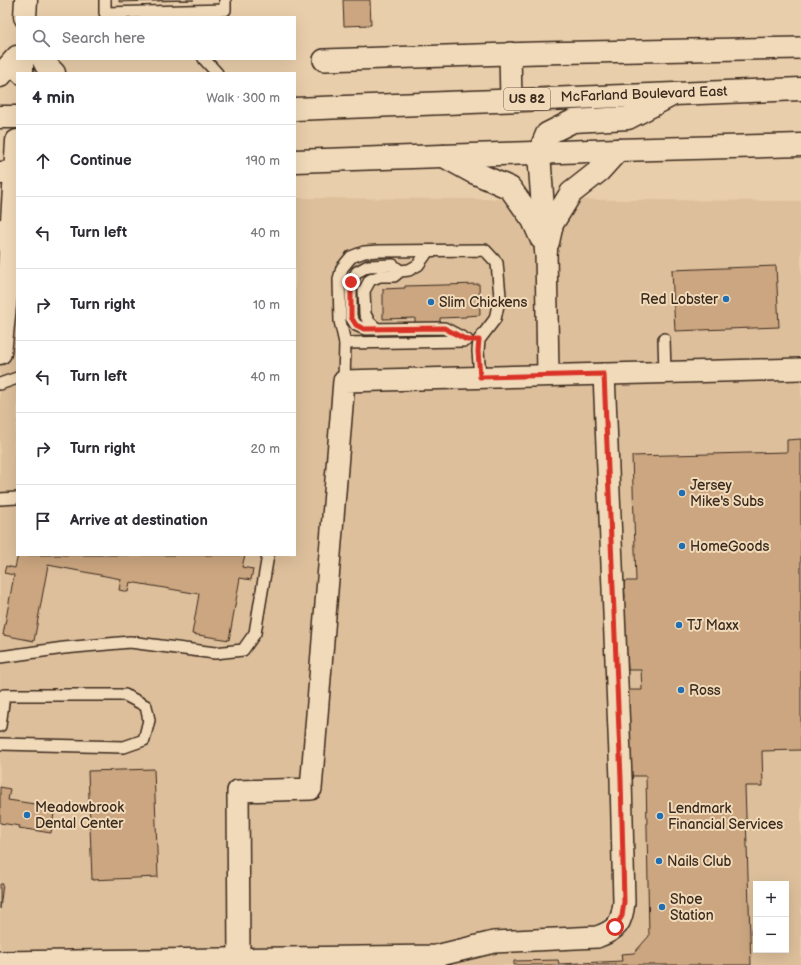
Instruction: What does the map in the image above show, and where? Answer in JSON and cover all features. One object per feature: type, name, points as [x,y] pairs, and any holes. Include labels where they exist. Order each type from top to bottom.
[{"type":"main road","points":[[25,16],[26,0]]},
{"type":"main road","points":[[0,76],[16,58]]},
{"type":"main road","points":[[22,60],[22,72]]},
{"type":"main road","points":[[44,60],[53,72]]},
{"type":"main road","name":"McFarland Boulevard East","points":[[296,108],[801,89]]},
{"type":"main road","points":[[546,250],[539,153],[547,134],[572,121],[628,118],[676,93]]},
{"type":"main road","points":[[0,117],[16,117]]},
{"type":"main road","points":[[296,161],[801,145]]},
{"type":"main road","points":[[0,348],[2,311],[13,268],[5,237],[10,173],[16,146]]},
{"type":"main road","points":[[546,250],[552,224],[571,193],[599,171],[618,150]]},
{"type":"main road","points":[[444,156],[473,172],[510,188],[533,220],[546,250]]},
{"type":"street","points":[[324,60],[510,54],[801,48]]},
{"type":"street","points":[[510,54],[511,100]]},
{"type":"street","points":[[546,250],[548,375]]},
{"type":"street","points":[[239,959],[238,791],[311,789],[344,381],[801,369]]},
{"type":"street","points":[[0,962],[436,956],[494,942],[597,937],[608,933],[619,922],[622,916],[624,902],[604,374]]},
{"type":"lane","points":[[104,0],[105,13],[197,14],[225,10],[225,0]]},
{"type":"lane","points":[[205,60],[216,72]]},
{"type":"lane","points":[[344,381],[345,342],[340,321],[339,279],[342,268],[351,257],[364,252],[485,250],[497,263],[500,296],[495,319],[479,340],[478,351],[480,377]]},
{"type":"lane","points":[[377,329],[368,322],[365,314],[364,291],[370,280],[380,276],[394,276],[400,271],[409,270],[418,265],[428,251]]},
{"type":"lane","points":[[400,271],[393,265],[368,266],[357,272],[351,282],[351,317],[356,325],[364,329],[444,328],[467,340]]},
{"type":"lane","points":[[664,339],[666,372]]},
{"type":"lane","points":[[345,342],[479,340]]},
{"type":"lane","points":[[0,384],[16,378]]},
{"type":"lane","points":[[0,498],[16,498]]},
{"type":"lane","points":[[0,657],[64,648],[130,642],[215,653],[243,650],[255,633],[268,556]]},
{"type":"lane","points":[[0,726],[4,695],[125,695],[146,706],[149,720],[144,740],[124,747],[0,744]]},
{"type":"shaded area","points":[[0,197],[16,197],[16,429],[7,482],[16,432],[16,556],[296,556],[296,198],[801,201],[801,965],[0,965]]},
{"type":"building","points":[[119,0],[194,0],[119,2]]},
{"type":"building","points":[[343,0],[370,0],[371,25],[344,26]]},
{"type":"building","name":"Red Lobster","points":[[776,266],[779,327],[675,331],[672,270]]},
{"type":"building","name":"Slim Chickens","points":[[479,284],[480,315],[440,318],[440,324],[415,324],[415,318],[383,319],[383,289],[405,288],[405,286]]},
{"type":"building","points":[[801,439],[801,750],[762,751],[763,786],[745,786],[751,965],[514,965],[514,961],[558,960],[559,964],[622,961],[621,954],[634,953],[649,936],[646,776],[628,776],[626,690],[642,690],[641,670],[628,670],[627,653],[624,653],[624,581],[636,581],[632,456],[787,452],[787,440]]},
{"type":"building","points":[[18,556],[245,556],[242,567],[253,569],[251,580],[240,578],[229,640],[192,634],[199,594],[130,582],[128,592],[119,590],[121,579],[48,565],[34,641],[3,635],[14,575],[4,573],[6,566],[15,568]]},
{"type":"building","points":[[154,769],[158,877],[92,880],[88,771]]},
{"type":"building","name":"Meadowbrook Dental Center","points":[[0,787],[10,789],[8,800],[55,807],[51,833],[19,828],[20,826],[0,823]]},
{"type":"building","points":[[0,884],[3,884],[0,909]]},
{"type":"place","name":"Red Lobster","points":[[726,299]]},
{"type":"place","name":"Slim Chickens","points":[[431,302]]},
{"type":"place","name":"Jersey Mike's Subs","points":[[682,493]]},
{"type":"place","name":"HomeGoods","points":[[682,546]]},
{"type":"place","name":"TJ Maxx","points":[[679,625]]},
{"type":"place","name":"Ross","points":[[681,690]]},
{"type":"place","name":"Meadowbrook Dental Center","points":[[27,815]]},
{"type":"place","name":"Lendmark Financial Services","points":[[660,816]]},
{"type":"place","name":"Nails Club","points":[[659,861]]},
{"type":"place","name":"Shoe Station","points":[[662,907]]},
{"type":"route","points":[[351,282],[351,317],[356,325],[364,329],[444,328],[467,340],[479,340],[478,351],[480,377],[604,374],[621,779],[624,902],[622,916],[615,927]]}]
